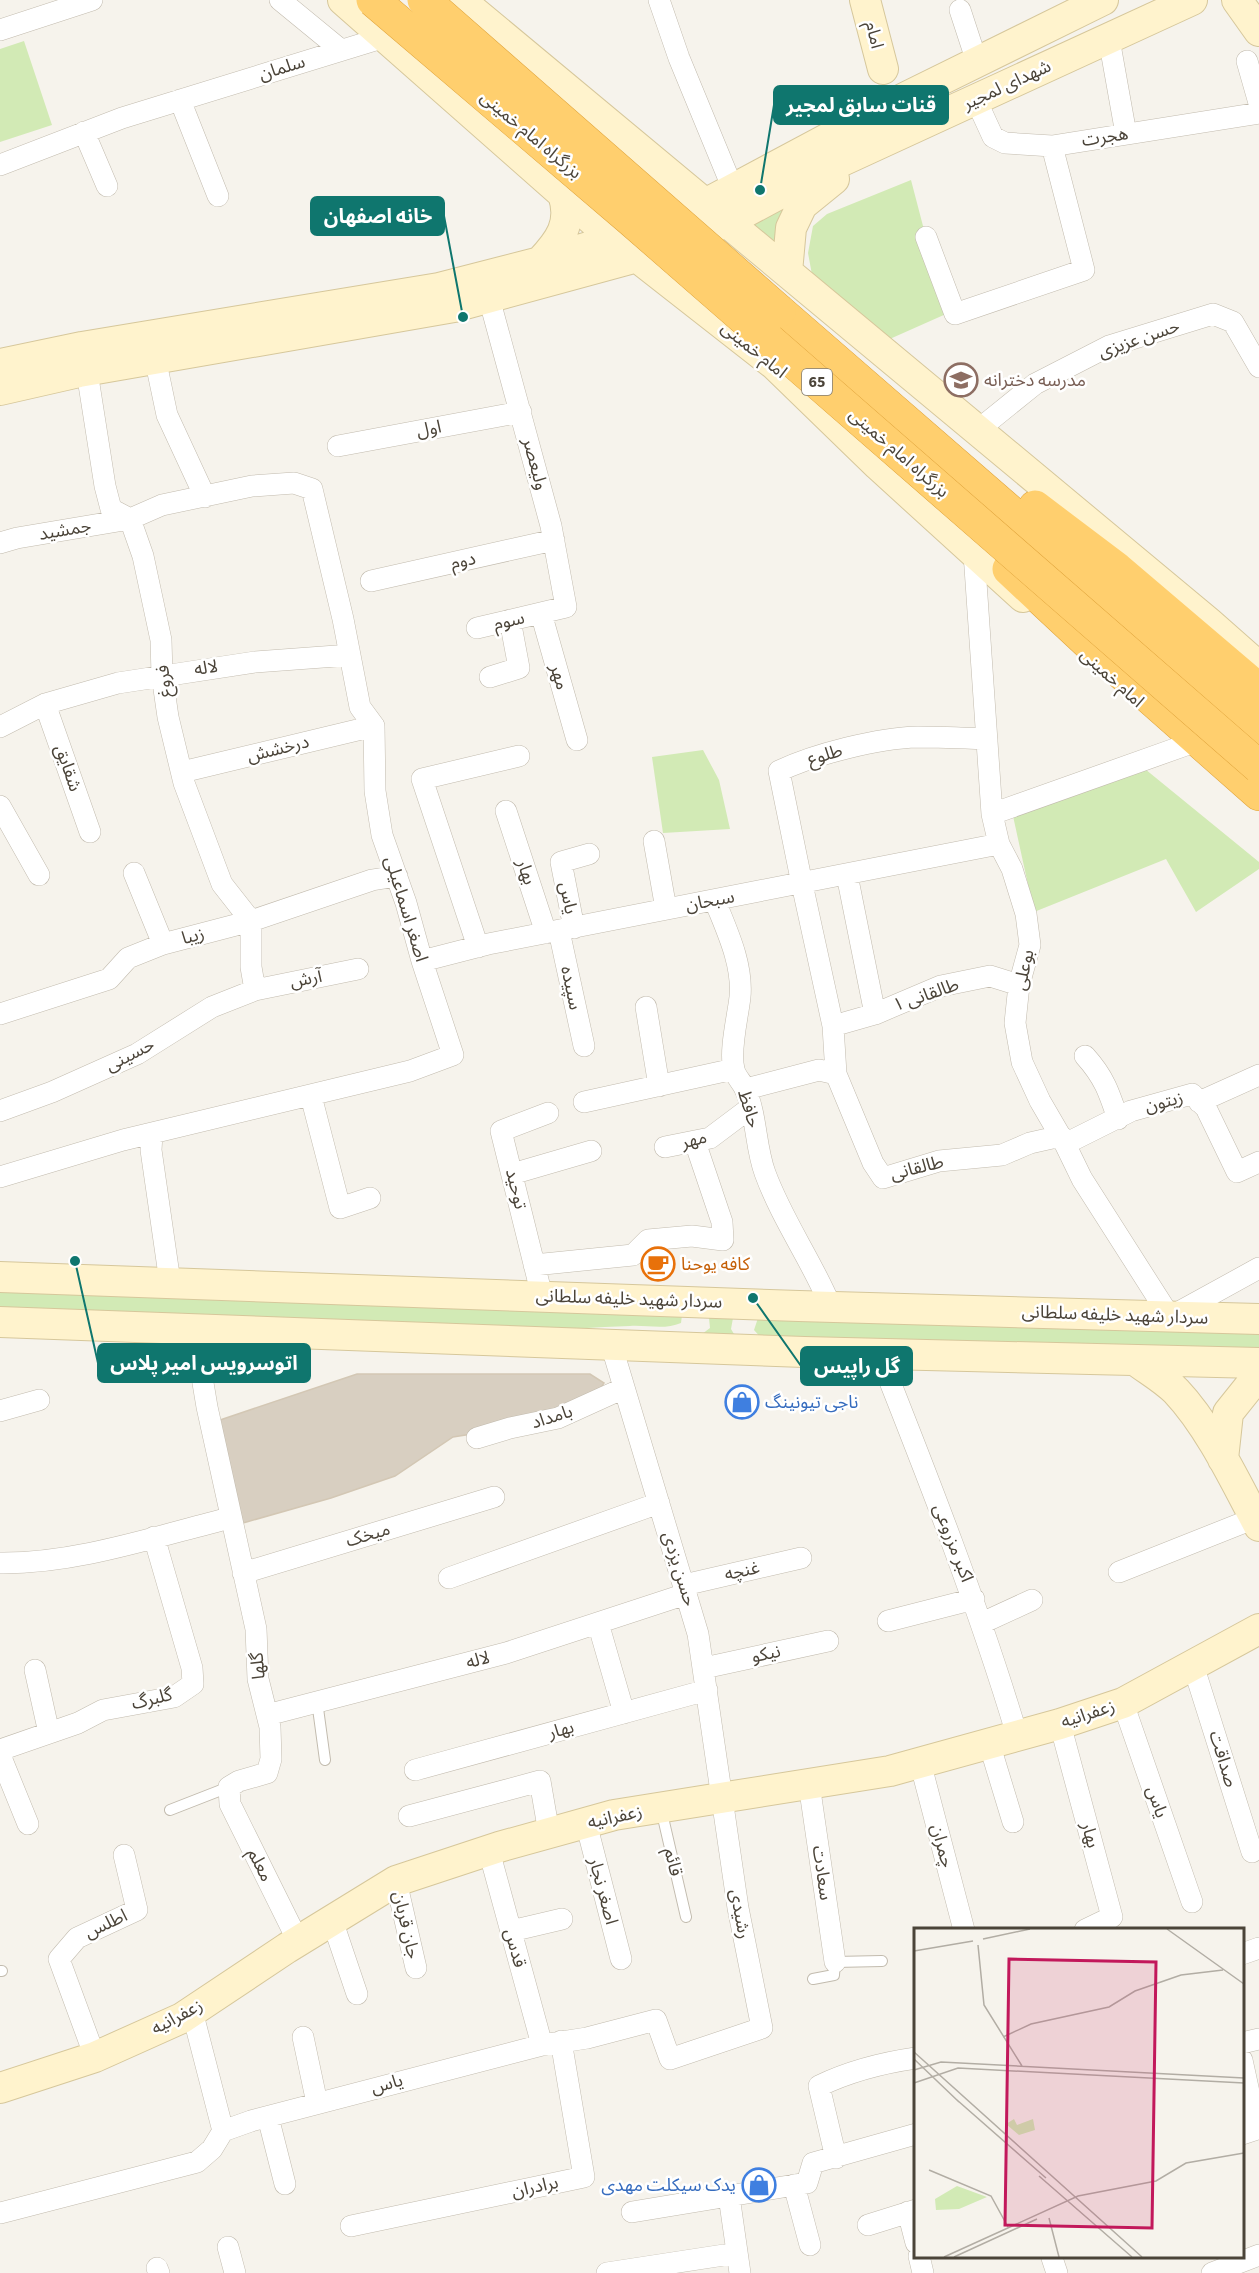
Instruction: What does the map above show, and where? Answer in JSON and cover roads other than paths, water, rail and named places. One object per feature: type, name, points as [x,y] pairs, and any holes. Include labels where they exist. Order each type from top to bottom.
[{"type":"highway","name":"بزرگراه امام خمینی","points":[[373,0],[1259,767]]},
{"type":"highway","name":"بزرگراه امام خمینی","points":[[424,0],[1259,728]]},
{"type":"highway","points":[[779,311],[1117,569],[1259,690]]},
{"type":"highway","points":[[773,344],[1097,651],[1259,794]]},
{"type":"main road","name":"امام خمینی","points":[[343,0],[614,239],[775,365],[878,465],[1259,810]]},
{"type":"main road","points":[[460,0],[1209,622],[1259,667]]},
{"type":"main road","name":"امام","points":[[865,0],[883,69]]},
{"type":"main road","name":"شهدای لمجیر","points":[[716,213],[831,166],[1192,0]]},
{"type":"main road","points":[[1237,0],[1259,31]]},
{"type":"main road","name":"شهدای لمجیر","points":[[716,213],[732,189],[892,104],[1094,2]]},
{"type":"main road","points":[[1019,41],[1034,73]]},
{"type":"main road","points":[[787,272],[791,228],[802,205],[846,169],[860,153]]},
{"type":"main road","points":[[540,262],[566,224],[568,209],[563,194]]},
{"type":"main road","points":[[0,364],[155,358],[454,308],[505,286],[540,262],[614,239],[716,213]]},
{"type":"main road","points":[[0,390],[84,359],[439,288],[505,286],[603,266],[637,257],[716,213]]},
{"type":"main road","points":[[603,266],[628,267],[667,281]]},
{"type":"main road","name":"سردار شهید خلیفه سلطانی","points":[[0,1276],[831,1307],[1259,1319]]},
{"type":"main road","points":[[668,1347],[685,1336],[693,1326],[694,1315],[681,1301]]},
{"type":"main road","points":[[764,1350],[745,1338],[741,1323],[750,1313],[775,1305]]},
{"type":"main road","points":[[0,1322],[879,1354],[1259,1363]]},
{"type":"main road","points":[[1135,1360],[1175,1390],[1194,1414],[1223,1459],[1257,1522]]},
{"type":"main road","points":[[1223,1459],[1228,1413],[1252,1383],[1259,1379]]},
{"type":"main road","name":"زعفرانیه","points":[[0,2088],[95,2057],[182,2018],[298,1941],[396,1881],[614,1815],[890,1771],[1060,1724],[1123,1703],[1259,1629]]},
{"type":"street","points":[[0,30],[92,0]]},
{"type":"street","points":[[280,0],[341,50]]},
{"type":"street","points":[[659,0],[679,58],[732,189]]},
{"type":"street","points":[[960,10],[977,62]]},
{"type":"street","name":"سلمان","points":[[0,165],[84,132],[180,100],[385,37]]},
{"type":"street","points":[[1109,39],[1126,134]]},
{"type":"street","points":[[1247,61],[1259,103]]},
{"type":"street","points":[[180,100],[218,196]]},
{"type":"street","name":"هجرت","points":[[976,100],[993,137],[1005,143],[1052,146],[1259,113]]},
{"type":"street","points":[[84,132],[107,186]]},
{"type":"street","points":[[926,237],[955,314],[1084,270],[1052,146]]},
{"type":"street","name":"ولیعصر","points":[[505,286],[521,412],[554,540],[566,607],[541,613]]},
{"type":"street","name":"حسن عزیزی","points":[[978,430],[1035,384],[1109,346],[1213,314],[1233,322],[1259,367]]},
{"type":"street","points":[[155,358],[167,416],[205,497]]},
{"type":"street","name":"فروغ","points":[[84,359],[105,486],[111,509],[130,519],[143,556],[161,640],[162,675],[168,717],[182,772],[222,884],[251,921]]},
{"type":"street","name":"اول","points":[[338,446],[521,412]]},
{"type":"street","points":[[130,519],[162,505],[252,486],[294,483],[312,489],[360,707],[374,726]]},
{"type":"street","name":"جمشید","points":[[0,543],[17,538],[130,519]]},
{"type":"street","name":"دوم","points":[[372,581],[554,540]]},
{"type":"street","name":"بوعلی","points":[[974,553],[992,814],[999,844],[1012,869],[1026,914],[1030,945],[1019,985],[1015,1023],[1022,1062],[1082,1179],[1170,1317]]},
{"type":"street","name":"سوم","points":[[477,628],[541,613]]},
{"type":"street","name":"مهر","points":[[541,613],[577,740]]},
{"type":"street","points":[[490,677],[519,668],[510,620]]},
{"type":"street","name":"لاله","points":[[0,727],[45,704],[118,683],[255,662],[350,656]]},
{"type":"street","name":"شقایق","points":[[45,704],[90,832]]},
{"type":"street","name":"درخشش","points":[[182,772],[374,726]]},
{"type":"street","name":"اصغر اسماعیلی","points":[[0,1177],[123,1140],[410,1071],[453,1055],[382,835],[375,791],[374,726]]},
{"type":"street","name":"طلوع","points":[[802,884],[779,771],[793,764],[848,748],[915,737],[987,739]]},
{"type":"street","points":[[992,814],[1186,746]]},
{"type":"street","points":[[478,947],[422,779],[519,756]]},
{"type":"street","points":[[0,806],[39,875]]},
{"type":"street","name":"بهار","points":[[506,811],[560,930]]},
{"type":"street","points":[[654,841],[666,909]]},
{"type":"street","name":"سبحان","points":[[422,961],[560,930],[999,844]]},
{"type":"street","name":"یاس","points":[[560,930],[561,862],[589,854]]},
{"type":"street","points":[[134,873],[163,944]]},
{"type":"street","points":[[847,875],[875,1014]]},
{"type":"street","name":"زیبا","points":[[0,1014],[109,979],[129,958],[163,944],[251,921],[372,880],[397,876]]},
{"type":"street","name":"طالقانی","points":[[802,884],[833,1026],[836,1074],[869,1153],[883,1178],[939,1161],[1002,1155],[1030,1143],[1063,1140]]},
{"type":"street","name":"حافظ","points":[[715,901],[736,960],[740,995],[734,1032],[734,1070],[748,1098],[764,1171],[793,1235],[818,1275],[831,1307]]},
{"type":"street","points":[[251,921],[251,967],[255,990]]},
{"type":"street","name":"سپیده","points":[[560,930],[584,1046]]},
{"type":"street","name":"آرش","points":[[255,990],[358,969]]},
{"type":"street","name":"طالقانی ۱","points":[[833,1026],[875,1014],[941,986],[990,976],[1019,985]]},
{"type":"street","name":"حسینی","points":[[0,1111],[52,1092],[137,1054],[212,1007],[255,990]]},
{"type":"street","points":[[646,1006],[659,1086]]},
{"type":"street","points":[[1085,1056],[1099,1071],[1106,1083],[1118,1119]]},
{"type":"street","points":[[584,1102],[734,1070]]},
{"type":"street","points":[[748,1098],[819,1070],[836,1074]]},
{"type":"street","points":[[1199,1102],[1259,1075]]},
{"type":"street","name":"زیتون","points":[[1063,1140],[1118,1119],[1131,1111],[1192,1094],[1206,1108],[1237,1172],[1259,1162]]},
{"type":"street","points":[[311,1096],[340,1208],[370,1198]]},
{"type":"street","name":"مهر","points":[[665,1147],[710,1138],[748,1098]]},
{"type":"street","name":"توحید","points":[[542,1296],[501,1131],[548,1113]]},
{"type":"street","points":[[152,1134],[151,1150],[170,1282]]},
{"type":"street","points":[[534,1264],[633,1255],[648,1240],[692,1236],[723,1240],[722,1222],[695,1142]]},
{"type":"street","points":[[512,1174],[591,1152]]},
{"type":"street","points":[[1170,1317],[1259,1268]]},
{"type":"street","name":"گلها","points":[[194,1329],[207,1407],[256,1629],[258,1679],[270,1727],[271,1759],[267,1773],[239,1780],[229,1787]]},
{"type":"street","name":"حسن یزدی","points":[[611,1344],[698,1634],[724,1798]]},
{"type":"street","name":"اکبر مزروعی","points":[[879,1354],[982,1623],[1003,1739],[1013,1822]]},
{"type":"street","name":"بامداد","points":[[477,1438],[558,1418],[624,1388]]},
{"type":"street","points":[[0,1411],[39,1400]]},
{"type":"street","name":"میخک","points":[[243,1573],[494,1497]]},
{"type":"street","points":[[449,1578],[659,1503]]},
{"type":"street","points":[[0,1563],[21,1563],[80,1555],[230,1518]]},
{"type":"street","points":[[1119,1572],[1257,1522]]},
{"type":"street","name":"گلبرگ","points":[[0,1750],[78,1723],[103,1710],[174,1696],[192,1684],[192,1668],[154,1537]]},
{"type":"street","name":"غنچه","points":[[685,1589],[801,1558]]},
{"type":"street","name":"لاله","points":[[267,1715],[506,1653],[598,1623],[685,1589]]},
{"type":"street","points":[[888,1621],[974,1599]]},
{"type":"street","points":[[982,1623],[1032,1600]]},
{"type":"street","points":[[598,1623],[624,1713]]},
{"type":"street","name":"نیکو","points":[[704,1668],[828,1641]]},
{"type":"street","name":"صداقت","points":[[1193,1665],[1252,1852]]},
{"type":"street","points":[[35,1670],[49,1733]]},
{"type":"street","name":"بهار","points":[[415,1770],[707,1690]]},
{"type":"street","name":"یاس","points":[[1123,1703],[1192,1902]]},
{"type":"street","name":"بهار","points":[[1060,1724],[1112,1917],[1087,1928]]},
{"type":"street","points":[[0,1755],[28,1824]]},
{"type":"street","name":"چمران","points":[[920,1762],[964,1928]]},
{"type":"street","points":[[410,1816],[540,1781],[549,1833]]},
{"type":"street","name":"سعادت","points":[[809,1784],[835,1962]]},
{"type":"street","name":"معلم","points":[[229,1787],[230,1804],[298,1941]]},
{"type":"street","name":"رشیدی","points":[[724,1798],[738,1908],[762,2028]]},
{"type":"street","name":"اصغر نجار","points":[[586,1823],[621,1959]]},
{"type":"street","name":"قدس","points":[[489,1851],[511,1931],[551,2043]]},
{"type":"street","name":"اطلس","points":[[95,2057],[59,1959],[77,1938],[137,1910],[124,1855]]},
{"type":"street","name":"جان قربان","points":[[396,1881],[416,1968]]},
{"type":"street","points":[[511,1931],[562,1918]]},
{"type":"street","points":[[332,1920],[357,1994]]},
{"type":"street","points":[[1244,1953],[1259,1947]]},
{"type":"street","points":[[0,2213],[197,2163],[212,2149],[223,2131],[192,2011]]},
{"type":"street","name":"یاس","points":[[223,2131],[316,2103],[551,2043],[587,2038],[656,2020],[670,2059],[762,2028]]},
{"type":"street","points":[[303,2037],[316,2103]]},
{"type":"street","points":[[1244,2043],[1259,2039]]},
{"type":"street","name":"برادران","points":[[351,2226],[584,2177],[551,2043]]},
{"type":"street","points":[[836,2158],[819,2086],[837,2077],[876,2064],[914,2058]]},
{"type":"street","points":[[1244,2069],[1257,2129],[1244,2133]]},
{"type":"street","points":[[268,2117],[285,2184]]},
{"type":"street","points":[[632,2212],[807,2183],[813,2163],[914,2134]]},
{"type":"street","points":[[794,2185],[810,2245]]},
{"type":"street","points":[[607,2273],[739,2263],[729,2196]]},
{"type":"street","points":[[868,2225],[912,2211],[914,2232]]},
{"type":"street","points":[[228,2247],[235,2273]]},
{"type":"street","points":[[1212,2273],[1236,2260],[1259,2255]]},
{"type":"street","points":[[919,2258],[923,2273]]},
{"type":"lane","points":[[317,1701],[325,1760]]},
{"type":"lane","points":[[170,1810],[229,1787]]},
{"type":"lane","name":"قائم","points":[[660,1808],[686,1917]]},
{"type":"lane","points":[[813,1979],[834,1975],[835,1962],[882,1961]]},
{"type":"place","name":"قنات سابق لمجیر","points":[[760,190]]},
{"type":"place","name":"خانه اصفهان","points":[[463,317]]},
{"type":"place","name":"مدرسه دخترانه","points":[[961,380]]},
{"type":"place","name":"اتوسرويس امير پلاس","points":[[75,1261]]},
{"type":"place","name":"کافه یوحنا","points":[[658,1264]]},
{"type":"place","name":"گل راپیس","points":[[753,1298]]},
{"type":"place","name":"ناجی‌ تیونینگ","points":[[742,1402]]},
{"type":"place","name":"یدک سیکلت مهدی","points":[[759,2185]]}]
